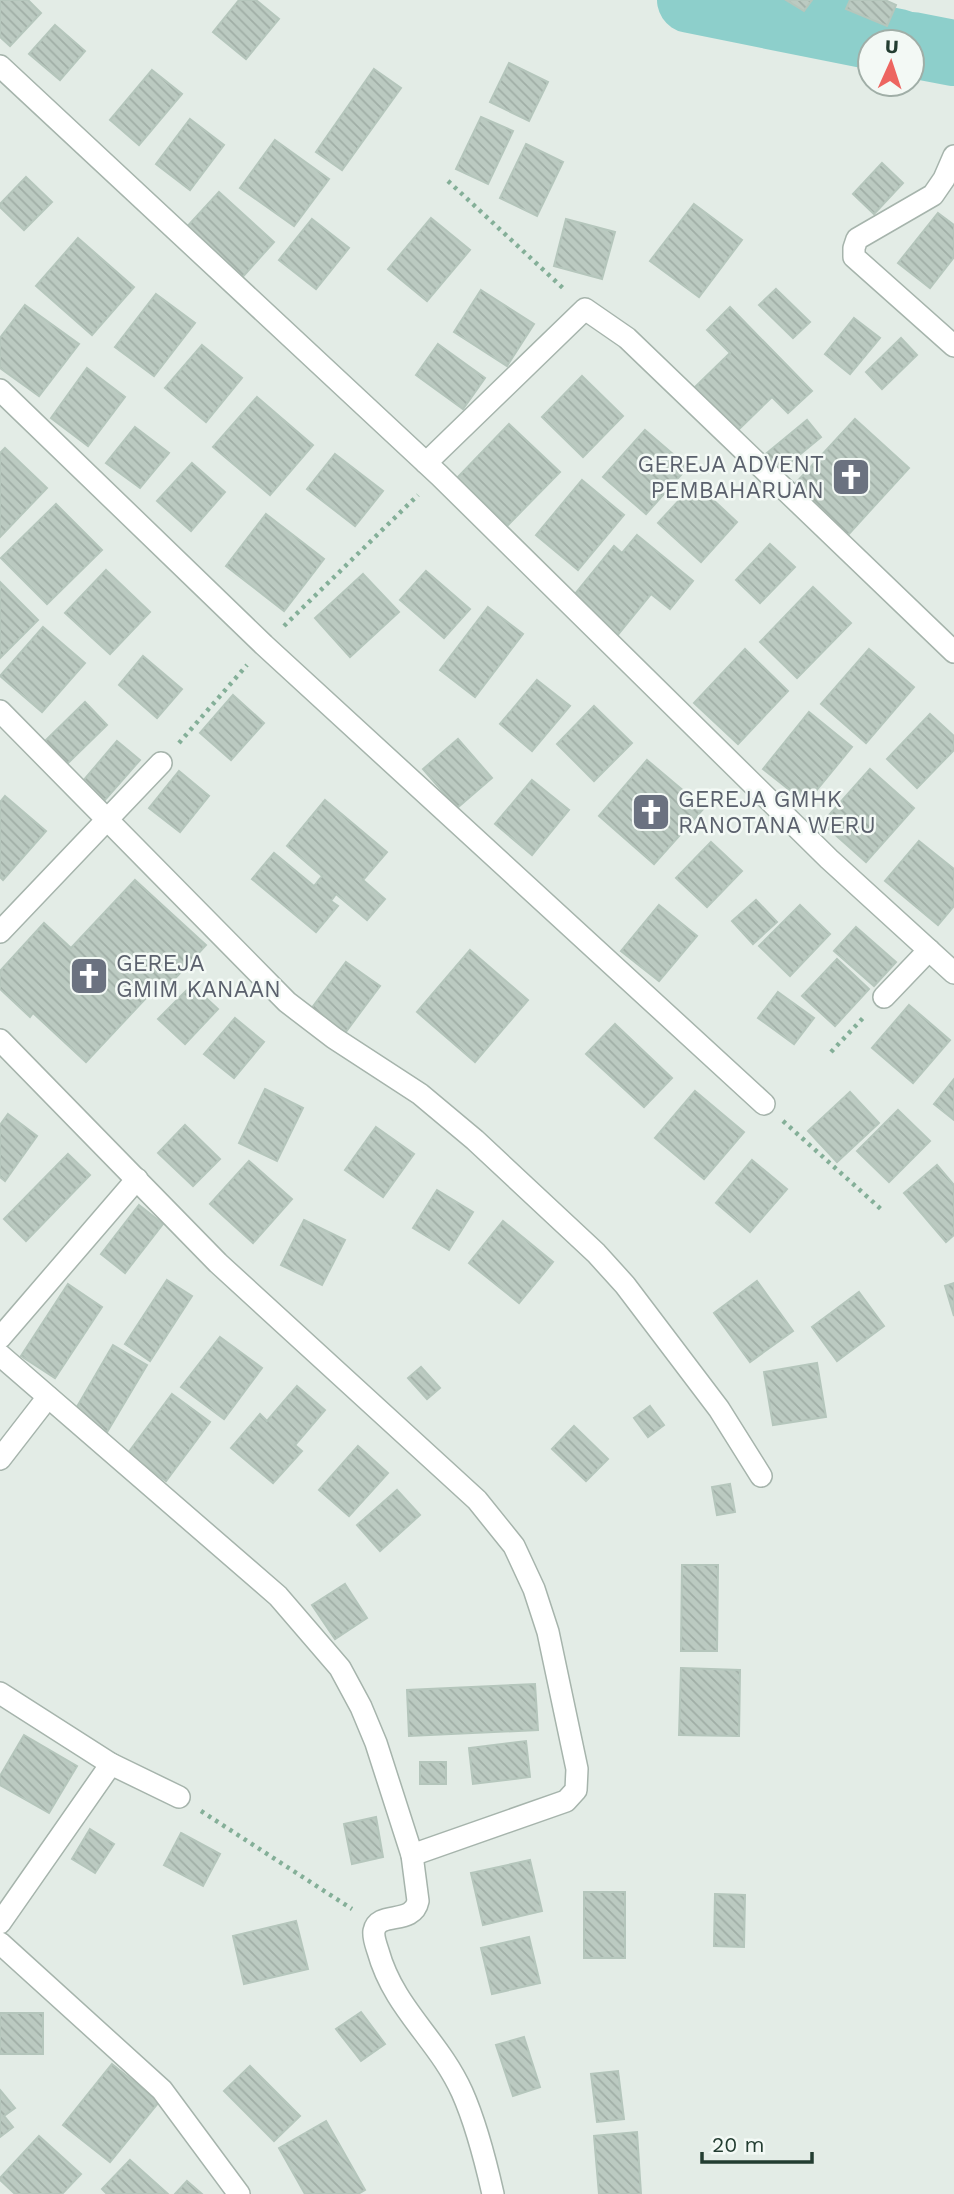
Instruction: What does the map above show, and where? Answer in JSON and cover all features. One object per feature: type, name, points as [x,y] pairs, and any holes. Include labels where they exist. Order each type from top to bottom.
[{"type":"street","points":[[0,66],[432,469],[828,859],[954,973]]},
{"type":"street","points":[[954,156],[933,195],[857,239],[854,248],[854,257],[954,346]]},
{"type":"street","points":[[432,469],[585,309],[627,338],[954,652]]},
{"type":"street","points":[[0,390],[264,645],[764,1104]]},
{"type":"street","points":[[0,711],[287,1002],[334,1038],[420,1094],[475,1140],[596,1253],[625,1285],[719,1409],[761,1476]]},
{"type":"street","points":[[0,932],[162,763]]},
{"type":"street","points":[[884,997],[929,950]]},
{"type":"street","points":[[0,1040],[238,1282],[477,1500],[514,1546],[534,1589],[548,1632],[577,1769],[576,1790],[566,1801],[412,1855]]},
{"type":"street","points":[[0,1338],[137,1179]]},
{"type":"street","points":[[0,1356],[278,1596],[340,1668],[361,1707],[376,1744],[412,1855],[417,1908],[411,1914],[382,1920],[376,1924],[373,1933],[384,1973],[400,2003],[436,2048],[463,2094],[493,2194]]},
{"type":"street","points":[[0,1458],[48,1397]]},
{"type":"street","points":[[0,1693],[111,1763],[179,1797]]},
{"type":"street","points":[[0,1923],[111,1763]]},
{"type":"street","points":[[0,1942],[162,2090],[239,2194]]},
{"type":"path","points":[[448,181],[585,309]]},
{"type":"path","points":[[162,763],[264,645],[432,469]]},
{"type":"path","points":[[831,1052],[884,997]]},
{"type":"path","points":[[764,1104],[882,1210]]},
{"type":"path","points":[[179,1797],[376,1924]]},
{"type":"building","points":[[0,0],[28,0],[41,13],[10,46],[0,37]]},
{"type":"building","points":[[239,0],[256,0],[279,19],[246,59],[213,32]]},
{"type":"building","points":[[786,0],[812,0],[804,11]]},
{"type":"building","points":[[850,0],[885,0],[896,5],[887,26],[846,9]]},
{"type":"building","points":[[55,25],[85,51],[60,80],[29,54]]},
{"type":"building","points":[[509,63],[548,82],[529,121],[490,102]]},
{"type":"building","points":[[374,69],[401,88],[342,170],[316,152]]},
{"type":"building","points":[[152,70],[182,94],[139,145],[110,120]]},
{"type":"building","points":[[481,117],[513,131],[488,184],[456,169]]},
{"type":"building","points":[[190,119],[224,145],[190,190],[156,164]]},
{"type":"building","points":[[275,140],[329,179],[294,226],[240,188]]},
{"type":"building","points":[[526,144],[563,162],[537,216],[500,198]]},
{"type":"building","points":[[882,163],[903,183],[874,214],[853,194]]},
{"type":"building","points":[[26,177],[52,202],[24,230],[0,204]]},
{"type":"building","points":[[219,192],[274,242],[239,281],[184,230]]},
{"type":"building","points":[[694,204],[742,240],[699,297],[650,261]]},
{"type":"building","points":[[938,213],[954,225],[954,257],[930,288],[898,263]]},
{"type":"building","points":[[431,218],[470,250],[427,301],[388,269]]},
{"type":"building","points":[[312,219],[349,248],[316,289],[279,260]]},
{"type":"building","points":[[566,219],[615,232],[602,279],[554,266]]},
{"type":"building","points":[[78,238],[134,287],[92,335],[36,286]]},
{"type":"building","points":[[776,289],[810,322],[793,338],[759,305]]},
{"type":"building","points":[[481,290],[534,324],[507,366],[454,332]]},
{"type":"building","points":[[156,294],[195,323],[154,376],[115,347]]},
{"type":"building","points":[[25,305],[79,344],[39,396],[0,368],[0,338]]},
{"type":"building","points":[[730,307],[812,391],[788,413],[772,397],[737,431],[694,388],[730,353],[707,330]]},
{"type":"building","points":[[854,318],[880,338],[850,374],[825,354]]},
{"type":"building","points":[[901,338],[917,355],[882,389],[866,372]]},
{"type":"building","points":[[438,344],[485,378],[463,409],[416,375]]},
{"type":"building","points":[[202,345],[242,378],[206,422],[165,388]]},
{"type":"building","points":[[87,368],[125,397],[88,446],[51,418]]},
{"type":"building","points":[[582,376],[623,416],[583,457],[542,417]]},
{"type":"building","points":[[257,397],[313,445],[270,495],[213,447]]},
{"type":"building","name":"GEREJA ADVENT PEMBAHARUAN","points":[[855,419],[909,468],[847,536],[793,486]]},
{"type":"building","points":[[807,420],[821,437],[776,474],[762,457]]},
{"type":"building","points":[[509,424],[560,472],[508,525],[457,478]]},
{"type":"building","points":[[135,427],[169,453],[140,488],[106,463]]},
{"type":"building","points":[[645,430],[688,467],[646,514],[603,477]]},
{"type":"building","points":[[5,448],[47,488],[0,537],[0,453]]},
{"type":"building","points":[[335,454],[383,491],[355,526],[307,489]]},
{"type":"building","points":[[192,463],[225,492],[191,531],[157,501]]},
{"type":"building","points":[[582,480],[624,515],[578,570],[536,535]]},
{"type":"building","points":[[695,483],[737,522],[701,562],[658,523]]},
{"type":"building","points":[[56,504],[102,550],[47,604],[1,558]]},
{"type":"building","points":[[266,514],[324,559],[284,611],[226,566]]},
{"type":"building","points":[[637,535],[693,581],[670,609],[651,594],[616,637],[570,600],[614,546],[622,553]]},
{"type":"building","points":[[770,544],[795,567],[760,603],[736,580]]},
{"type":"building","points":[[106,570],[150,612],[110,654],[65,613]]},
{"type":"building","points":[[426,571],[470,609],[444,638],[400,600]]},
{"type":"building","points":[[363,574],[399,612],[350,657],[315,618]]},
{"type":"building","points":[[0,582],[38,620],[0,658]]},
{"type":"building","points":[[813,587],[851,623],[797,678],[760,642]]},
{"type":"building","points":[[488,607],[523,634],[475,697],[440,670]]},
{"type":"building","points":[[43,627],[85,663],[42,712],[0,676]]},
{"type":"building","points":[[745,649],[788,691],[738,744],[694,703]]},
{"type":"building","points":[[869,649],[914,687],[866,743],[821,704]]},
{"type":"building","points":[[143,656],[182,689],[157,718],[119,685]]},
{"type":"building","points":[[537,680],[570,706],[532,751],[500,724]]},
{"type":"building","points":[[233,695],[264,723],[231,760],[200,733]]},
{"type":"building","points":[[85,702],[107,725],[67,764],[45,741]]},
{"type":"building","points":[[594,706],[632,743],[594,781],[557,744]]},
{"type":"building","points":[[809,712],[852,747],[806,803],[763,769]]},
{"type":"building","points":[[930,714],[954,736],[954,750],[917,788],[887,759]]},
{"type":"building","points":[[458,739],[492,778],[457,808],[423,769]]},
{"type":"building","points":[[117,741],[140,760],[105,800],[82,782]]},
{"type":"building","name":"GEREJA GMHK RANOTANA WERU","points":[[647,760],[704,808],[654,864],[599,816]]},
{"type":"building","points":[[870,769],[914,808],[866,862],[822,823]]},
{"type":"building","points":[[179,771],[209,796],[180,832],[149,808]]},
{"type":"building","points":[[532,780],[569,810],[532,855],[495,824]]},
{"type":"building","points":[[5,796],[46,831],[3,880],[0,877],[0,802]]},
{"type":"building","points":[[325,800],[387,852],[363,880],[385,899],[367,920],[336,894],[331,901],[338,906],[316,932],[252,879],[274,853],[314,886],[322,876],[287,846]]},
{"type":"building","points":[[919,841],[954,869],[954,906],[938,925],[885,881]]},
{"type":"building","points":[[711,842],[742,871],[707,907],[676,878]]},
{"type":"building","name":"GEREJA GMIM KANAAN","points":[[135,880],[206,945],[168,986],[162,981],[86,1062],[33,1013],[30,1017],[0,989],[0,971],[44,923],[71,948]]},
{"type":"building","points":[[756,900],[777,922],[753,944],[732,921]]},
{"type":"building","points":[[659,905],[697,936],[659,981],[621,951]]},
{"type":"building","points":[[800,905],[830,934],[790,976],[759,946]]},
{"type":"building","points":[[856,927],[896,962],[874,986],[834,951]]},
{"type":"building","points":[[470,950],[528,1000],[475,1062],[417,1012]]},
{"type":"building","points":[[837,959],[869,989],[835,1026],[802,996]]},
{"type":"building","points":[[346,962],[380,986],[345,1033],[311,1009]]},
{"type":"building","points":[[192,985],[218,1009],[185,1044],[158,1019]]},
{"type":"building","points":[[778,992],[814,1018],[794,1044],[758,1018]]},
{"type":"building","points":[[909,1005],[950,1040],[913,1083],[872,1048]]},
{"type":"building","points":[[235,1018],[264,1042],[234,1078],[204,1054]]},
{"type":"building","points":[[615,1024],[672,1078],[644,1107],[586,1054]]},
{"type":"building","points":[[954,1079],[954,1120],[934,1104]]},
{"type":"building","points":[[265,1089],[303,1108],[277,1161],[239,1143]]},
{"type":"building","points":[[695,1091],[744,1132],[704,1179],[655,1138]]},
{"type":"building","points":[[850,1092],[879,1123],[837,1162],[808,1131]]},
{"type":"building","points":[[898,1110],[930,1141],[889,1182],[857,1151]]},
{"type":"building","points":[[8,1114],[37,1136],[5,1181],[0,1177],[0,1125]]},
{"type":"building","points":[[185,1125],[220,1159],[193,1186],[158,1153]]},
{"type":"building","points":[[376,1127],[414,1154],[383,1197],[345,1170]]},
{"type":"building","points":[[68,1154],[90,1175],[26,1241],[4,1219]]},
{"type":"building","points":[[752,1160],[787,1189],[750,1232],[716,1203]]},
{"type":"building","points":[[249,1161],[292,1199],[253,1243],[210,1204]]},
{"type":"building","points":[[937,1165],[954,1185],[954,1235],[946,1242],[904,1193]]},
{"type":"building","points":[[437,1190],[473,1212],[449,1250],[413,1228]]},
{"type":"building","points":[[139,1205],[163,1224],[125,1273],[101,1254]]},
{"type":"building","points":[[304,1220],[345,1240],[322,1285],[281,1265]]},
{"type":"building","points":[[503,1221],[553,1262],[519,1303],[469,1263]]},
{"type":"building","points":[[167,1280],[192,1296],[150,1361],[125,1344]]},
{"type":"building","points":[[757,1281],[793,1331],[750,1362],[714,1313]]},
{"type":"building","points":[[954,1283],[954,1316],[945,1286]]},
{"type":"building","points":[[68,1284],[102,1307],[55,1378],[21,1356]]},
{"type":"building","points":[[859,1292],[884,1326],[837,1361],[812,1327]]},
{"type":"building","points":[[220,1337],[262,1368],[224,1419],[181,1387]]},
{"type":"building","points":[[113,1345],[147,1365],[107,1432],[74,1412]]},
{"type":"building","points":[[817,1363],[826,1417],[773,1425],[764,1372]]},
{"type":"building","points":[[421,1367],[440,1388],[427,1399],[408,1378]]},
{"type":"building","points":[[297,1386],[325,1410],[295,1445],[302,1451],[273,1483],[231,1448],[260,1414],[267,1421]]},
{"type":"building","points":[[172,1394],[210,1422],[166,1481],[128,1453]]},
{"type":"building","points":[[650,1406],[664,1425],[648,1437],[634,1418]]},
{"type":"building","points":[[574,1426],[608,1459],[586,1481],[552,1449]]},
{"type":"building","points":[[358,1446],[388,1473],[349,1516],[319,1490]]},
{"type":"building","points":[[730,1484],[735,1512],[717,1515],[712,1487]]},
{"type":"building","points":[[397,1490],[420,1515],[380,1551],[357,1525]]},
{"type":"building","points":[[682,1565],[718,1565],[717,1651],[681,1651]]},
{"type":"building","points":[[345,1584],[367,1618],[335,1639],[312,1605]]},
{"type":"building","points":[[681,1668],[740,1670],[739,1736],[679,1735]]},
{"type":"building","points":[[535,1684],[538,1730],[409,1736],[407,1690]]},
{"type":"building","points":[[24,1735],[77,1766],[49,1813],[0,1785],[0,1776]]},
{"type":"building","points":[[526,1741],[530,1777],[473,1784],[469,1748]]},
{"type":"building","points":[[420,1762],[446,1762],[446,1784],[420,1784]]},
{"type":"building","points":[[376,1817],[383,1857],[352,1864],[344,1824]]},
{"type":"building","points":[[90,1829],[114,1844],[95,1873],[72,1859]]},
{"type":"building","points":[[181,1833],[220,1854],[203,1886],[164,1865]]},
{"type":"building","points":[[530,1860],[542,1911],[483,1925],[471,1873]]},
{"type":"building","points":[[584,1892],[625,1892],[625,1958],[584,1958]]},
{"type":"building","points":[[715,1894],[745,1895],[744,1947],[714,1946]]},
{"type":"building","points":[[296,1921],[308,1969],[244,1984],[233,1936]]},
{"type":"building","points":[[529,1937],[540,1983],[492,1994],[481,1948]]},
{"type":"building","points":[[361,2012],[385,2044],[361,2061],[336,2029]]},
{"type":"building","points":[[0,2013],[43,2013],[43,2054],[0,2054]]},
{"type":"building","points":[[524,2037],[540,2087],[513,2096],[496,2045]]},
{"type":"building","points":[[112,2064],[159,2102],[110,2162],[63,2125]]},
{"type":"building","points":[[250,2066],[300,2116],[274,2141],[224,2091]]},
{"type":"building","points":[[618,2071],[624,2119],[597,2122],[591,2074]]},
{"type":"building","points":[[0,2090],[15,2108],[4,2116],[13,2127],[0,2137]]},
{"type":"building","points":[[326,2121],[365,2190],[358,2194],[305,2194],[279,2148]]},
{"type":"building","points":[[637,2132],[641,2194],[599,2194],[594,2136]]},
{"type":"building","points":[[39,2136],[81,2174],[62,2194],[15,2194],[0,2178]]},
{"type":"building","points":[[130,2160],[168,2194],[107,2194],[102,2189]]},
{"type":"building","points":[[187,2181],[202,2194],[175,2194]]},
{"type":"waterway","points":[[690,0],[856,33]]},
{"type":"waterway","points":[[926,48],[954,53]]},
{"type":"place","name":"GEREJA ADVENT PEMBAHARUAN","points":[[851,477]]},
{"type":"place","name":"GEREJA GMHK RANOTANA WERU","points":[[651,812]]},
{"type":"place","name":"GEREJA GMIM KANAAN","points":[[89,976]]}]
